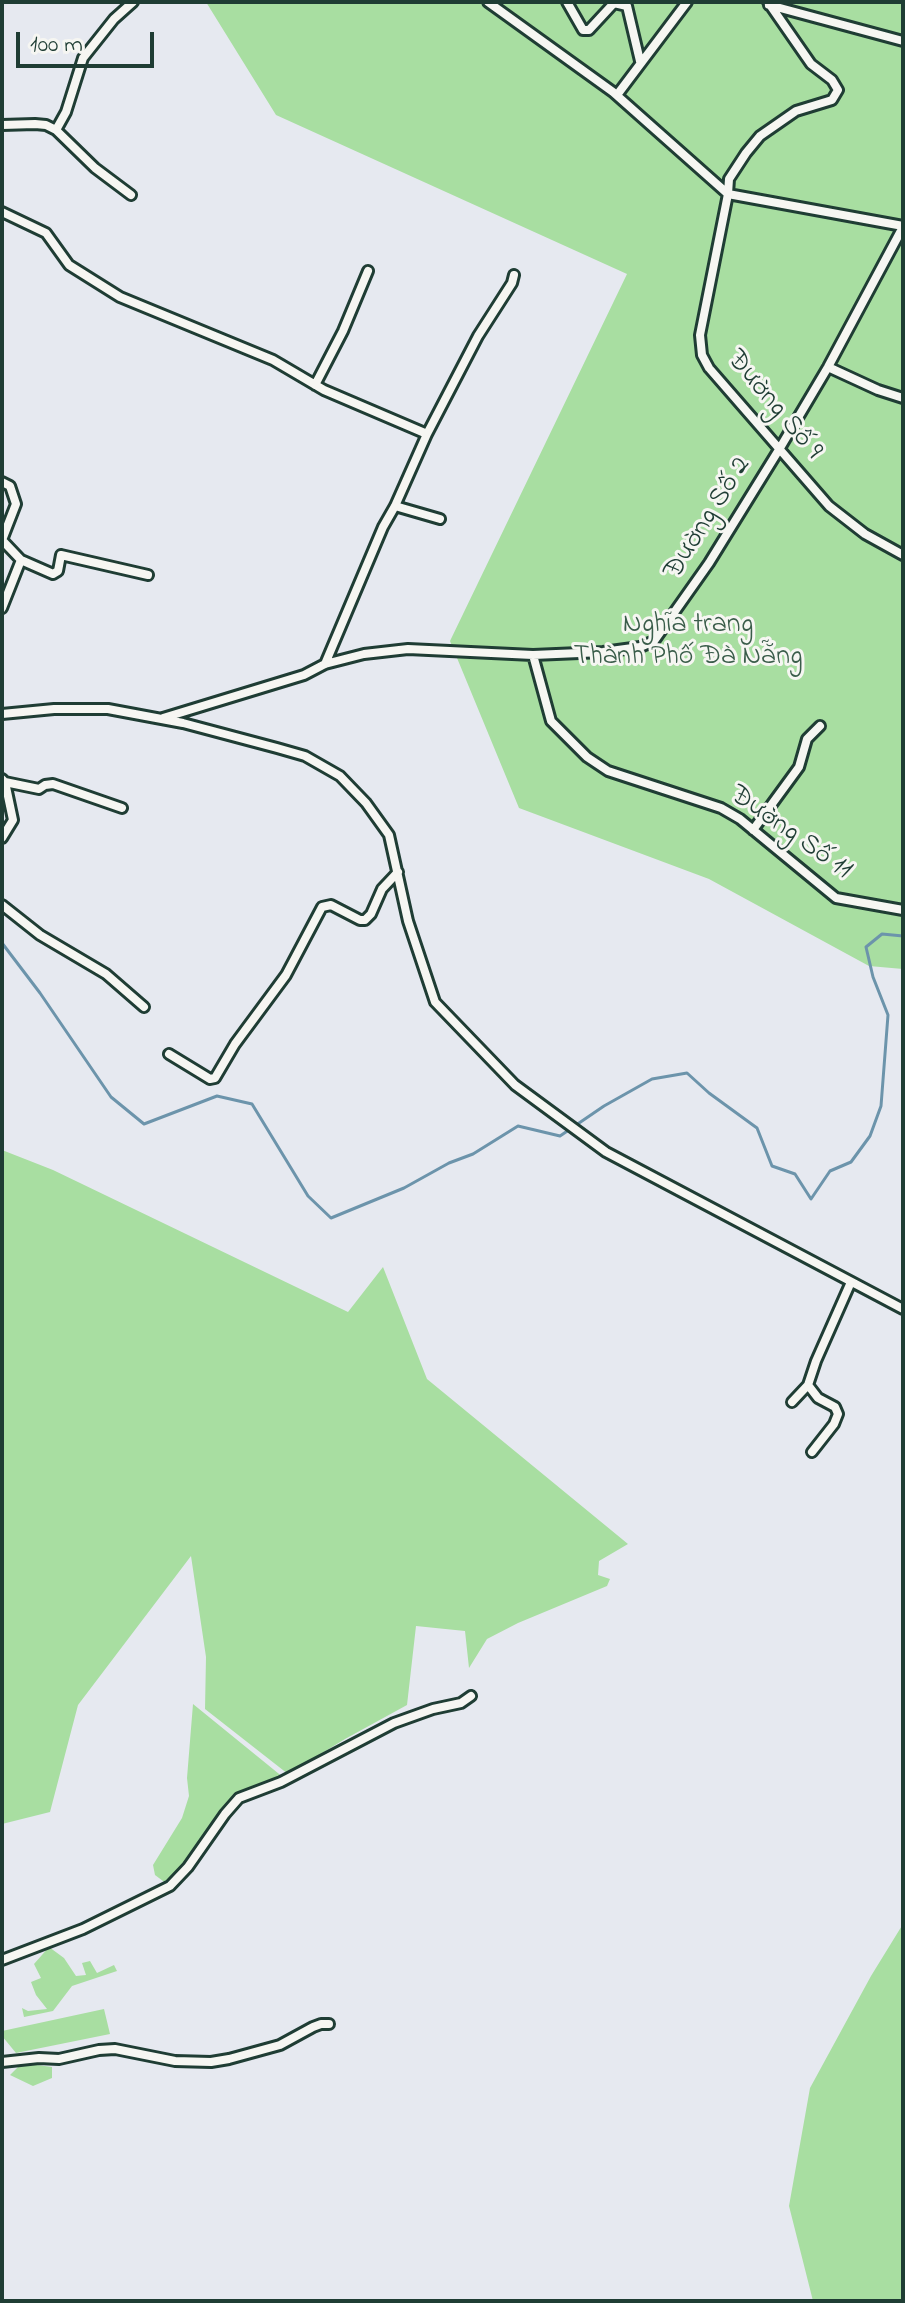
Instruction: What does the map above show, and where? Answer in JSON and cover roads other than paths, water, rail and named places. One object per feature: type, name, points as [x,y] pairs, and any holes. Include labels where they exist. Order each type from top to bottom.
[{"type":"street","points":[[56,130],[66,112],[83,58],[114,19],[133,2]]},
{"type":"street","points":[[488,2],[617,95],[728,194],[903,226]]},
{"type":"street","points":[[567,2],[583,30],[589,30],[614,3],[627,6],[640,61]]},
{"type":"street","points":[[617,95],[687,2]]},
{"type":"street","points":[[768,3],[903,41]]},
{"type":"street","name":"Đường Số 9","points":[[768,3],[811,64],[832,80],[838,90],[832,100],[796,111],[760,136],[729,179],[700,335],[702,355],[709,368],[836,512],[865,534],[903,555]]},
{"type":"street","points":[[2,125],[35,124],[56,130],[95,168],[131,195]]},
{"type":"street","points":[[2,212],[46,233],[69,265],[120,297],[273,360],[315,385],[427,434]]},
{"type":"street","name":"Đường Số 2","points":[[159,719],[364,654],[408,649],[533,655],[603,652],[640,647],[654,641],[709,563],[780,448],[828,367],[903,226]]},
{"type":"street","points":[[315,385],[343,331],[368,271]]},
{"type":"street","points":[[325,664],[383,527],[427,434],[514,275]]},
{"type":"street","points":[[828,367],[903,398]]},
{"type":"street","points":[[2,482],[12,489],[16,504],[2,540],[21,560],[53,574],[58,571],[61,555],[148,575]]},
{"type":"street","points":[[395,506],[440,519]]},
{"type":"street","points":[[2,608],[21,560]]},
{"type":"street","name":"Đường Số 11","points":[[533,655],[551,721],[587,757],[608,771],[721,808],[836,898],[903,910]]},
{"type":"street","points":[[2,714],[54,709],[108,709],[193,726],[305,756],[340,776],[366,803],[389,835],[408,921],[435,1002],[515,1085],[618,1158],[903,1309]]},
{"type":"street","points":[[753,830],[799,767],[807,739],[820,726]]},
{"type":"street","points":[[2,838],[13,820],[4,781],[39,789],[53,784],[122,808]]},
{"type":"street","points":[[169,1054],[210,1079],[215,1078],[235,1044],[286,975],[318,910],[327,904],[365,920],[382,889],[398,872]]},
{"type":"street","points":[[2,905],[40,935],[106,974],[144,1007]]},
{"type":"street","points":[[792,1402],[808,1385],[851,1282]]},
{"type":"street","points":[[808,1385],[818,1398],[835,1407],[838,1414],[812,1452]]},
{"type":"street","points":[[2,1960],[83,1929],[170,1886],[188,1867],[239,1798],[281,1782],[394,1723],[461,1703],[471,1696]]},
{"type":"street","points":[[2,2062],[59,2059],[115,2049],[175,2061],[211,2062],[280,2045],[313,2027],[329,2024]]},
{"type":"waterway","points":[[2,943],[111,1097],[144,1124],[217,1096],[252,1104],[308,1196],[331,1218],[404,1188],[449,1163],[473,1154],[518,1126],[560,1136],[652,1079],[687,1073],[757,1128],[772,1166],[795,1174],[811,1199],[830,1171],[851,1162],[870,1136],[881,1106],[888,1015],[873,977],[866,947],[882,934],[903,936]]},
{"type":"park label","name":"Nghĩa trang Thành Phố Đà Nẵng","points":[[688,642]]}]
